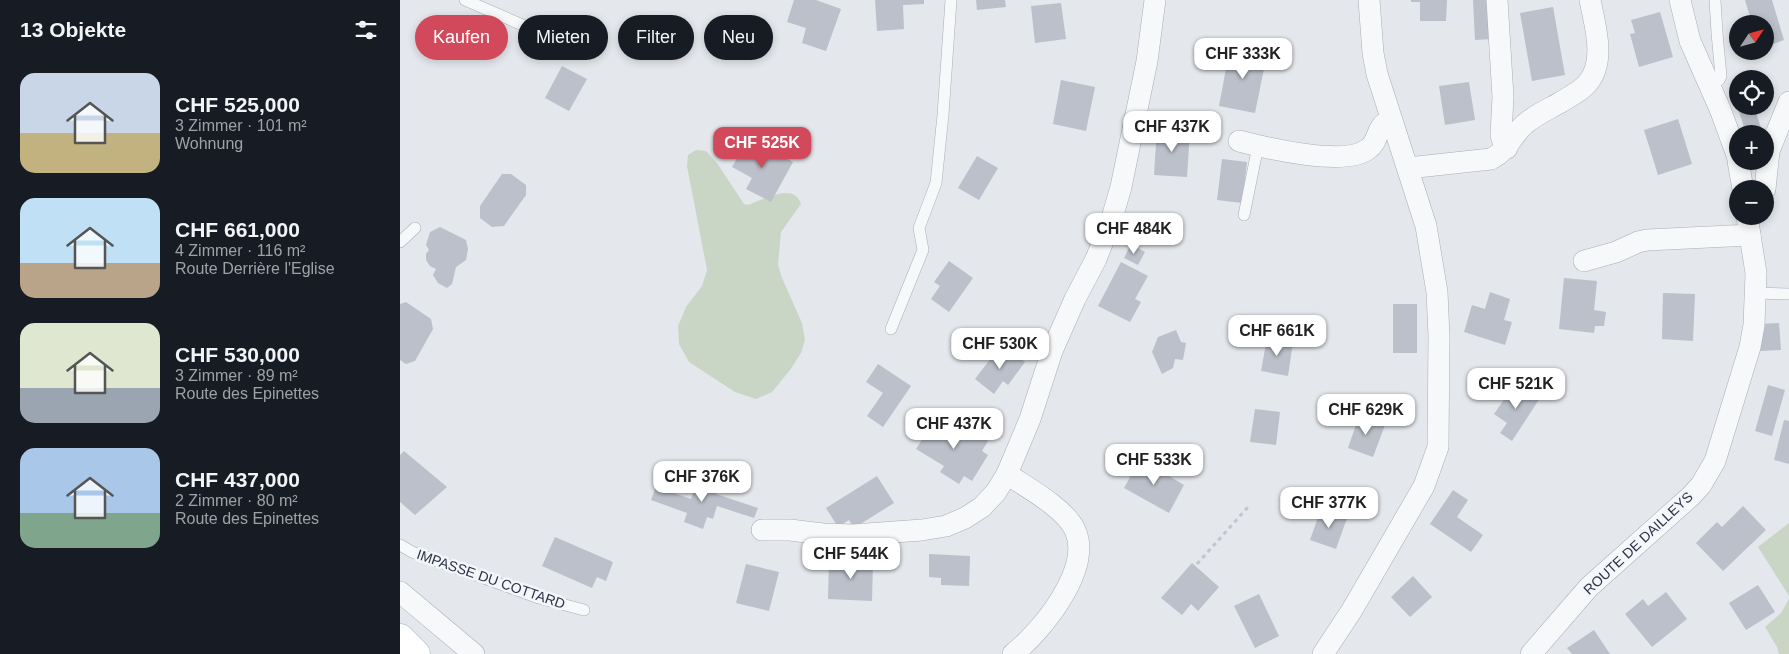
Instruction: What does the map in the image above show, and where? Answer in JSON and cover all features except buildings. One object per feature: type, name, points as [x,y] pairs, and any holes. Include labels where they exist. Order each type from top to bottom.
[{"type":"main road","points":[[400,638],[416,654]]},
{"type":"street","points":[[762,530],[790,530],[853,535],[922,530],[946,526],[965,518],[982,507],[996,492],[1030,419],[1052,351],[1096,259],[1112,218],[1121,187],[1147,62],[1155,0]]},
{"type":"street","points":[[1323,654],[1352,610],[1424,486],[1438,447],[1439,336],[1437,292],[1426,226],[1377,74],[1373,53],[1369,0]]},
{"type":"street","points":[[1497,0],[1503,97],[1501,135],[1507,148]]},
{"type":"street","points":[[1408,168],[1491,159],[1500,155],[1526,123],[1579,91],[1588,83],[1598,58],[1590,0]]},
{"type":"street","points":[[1680,0],[1690,41],[1729,134]]},
{"type":"street","points":[[1766,180],[1769,151],[1789,102]]},
{"type":"street","points":[[1249,143],[1291,152],[1336,156],[1357,155],[1374,143],[1381,126],[1391,120]]},
{"type":"street","points":[[1584,261],[1616,252],[1647,240],[1750,235],[1759,250],[1761,225]]},
{"type":"street","name":"ROUTE DE DAILLEYS","points":[[1531,654],[1588,587],[1678,508],[1701,485],[1709,473],[1721,447],[1750,347],[1754,325],[1756,273],[1750,235]]},
{"type":"street","points":[[1006,474],[1058,511],[1075,529],[1078,544],[1078,552],[1072,575],[1053,613],[1029,640],[1013,654]]},
{"type":"street","points":[[400,592],[474,654]]},
{"type":"lane","points":[[465,0],[518,23]]},
{"type":"lane","points":[[891,328],[923,250],[919,228],[936,183],[943,116],[951,0]]},
{"type":"lane","points":[[1709,85],[1719,80],[1721,76],[1715,0]]},
{"type":"lane","points":[[1244,215],[1249,143]]},
{"type":"lane","points":[[400,242],[415,228]]},
{"type":"lane","points":[[1756,293],[1789,294]]},
{"type":"lane","name":"IMPASSE DU COTTARD","points":[[400,545],[412,552],[539,598],[584,610]]},
{"type":"path","points":[[1197,564],[1248,507]]},
{"type":"green space","points":[[696,150],[706,151],[717,163],[744,204],[748,205],[770,196],[785,193],[797,197],[801,204],[781,232],[778,265],[802,323],[805,340],[801,353],[772,392],[756,399],[735,392],[689,362],[679,344],[678,326],[686,307],[702,286],[707,270],[687,166],[688,155]]},
{"type":"green space","points":[[1789,523],[1789,596],[1758,547]]},
{"type":"green space","points":[[1789,599],[1789,654],[1779,654],[1765,627],[1781,613]]}]
